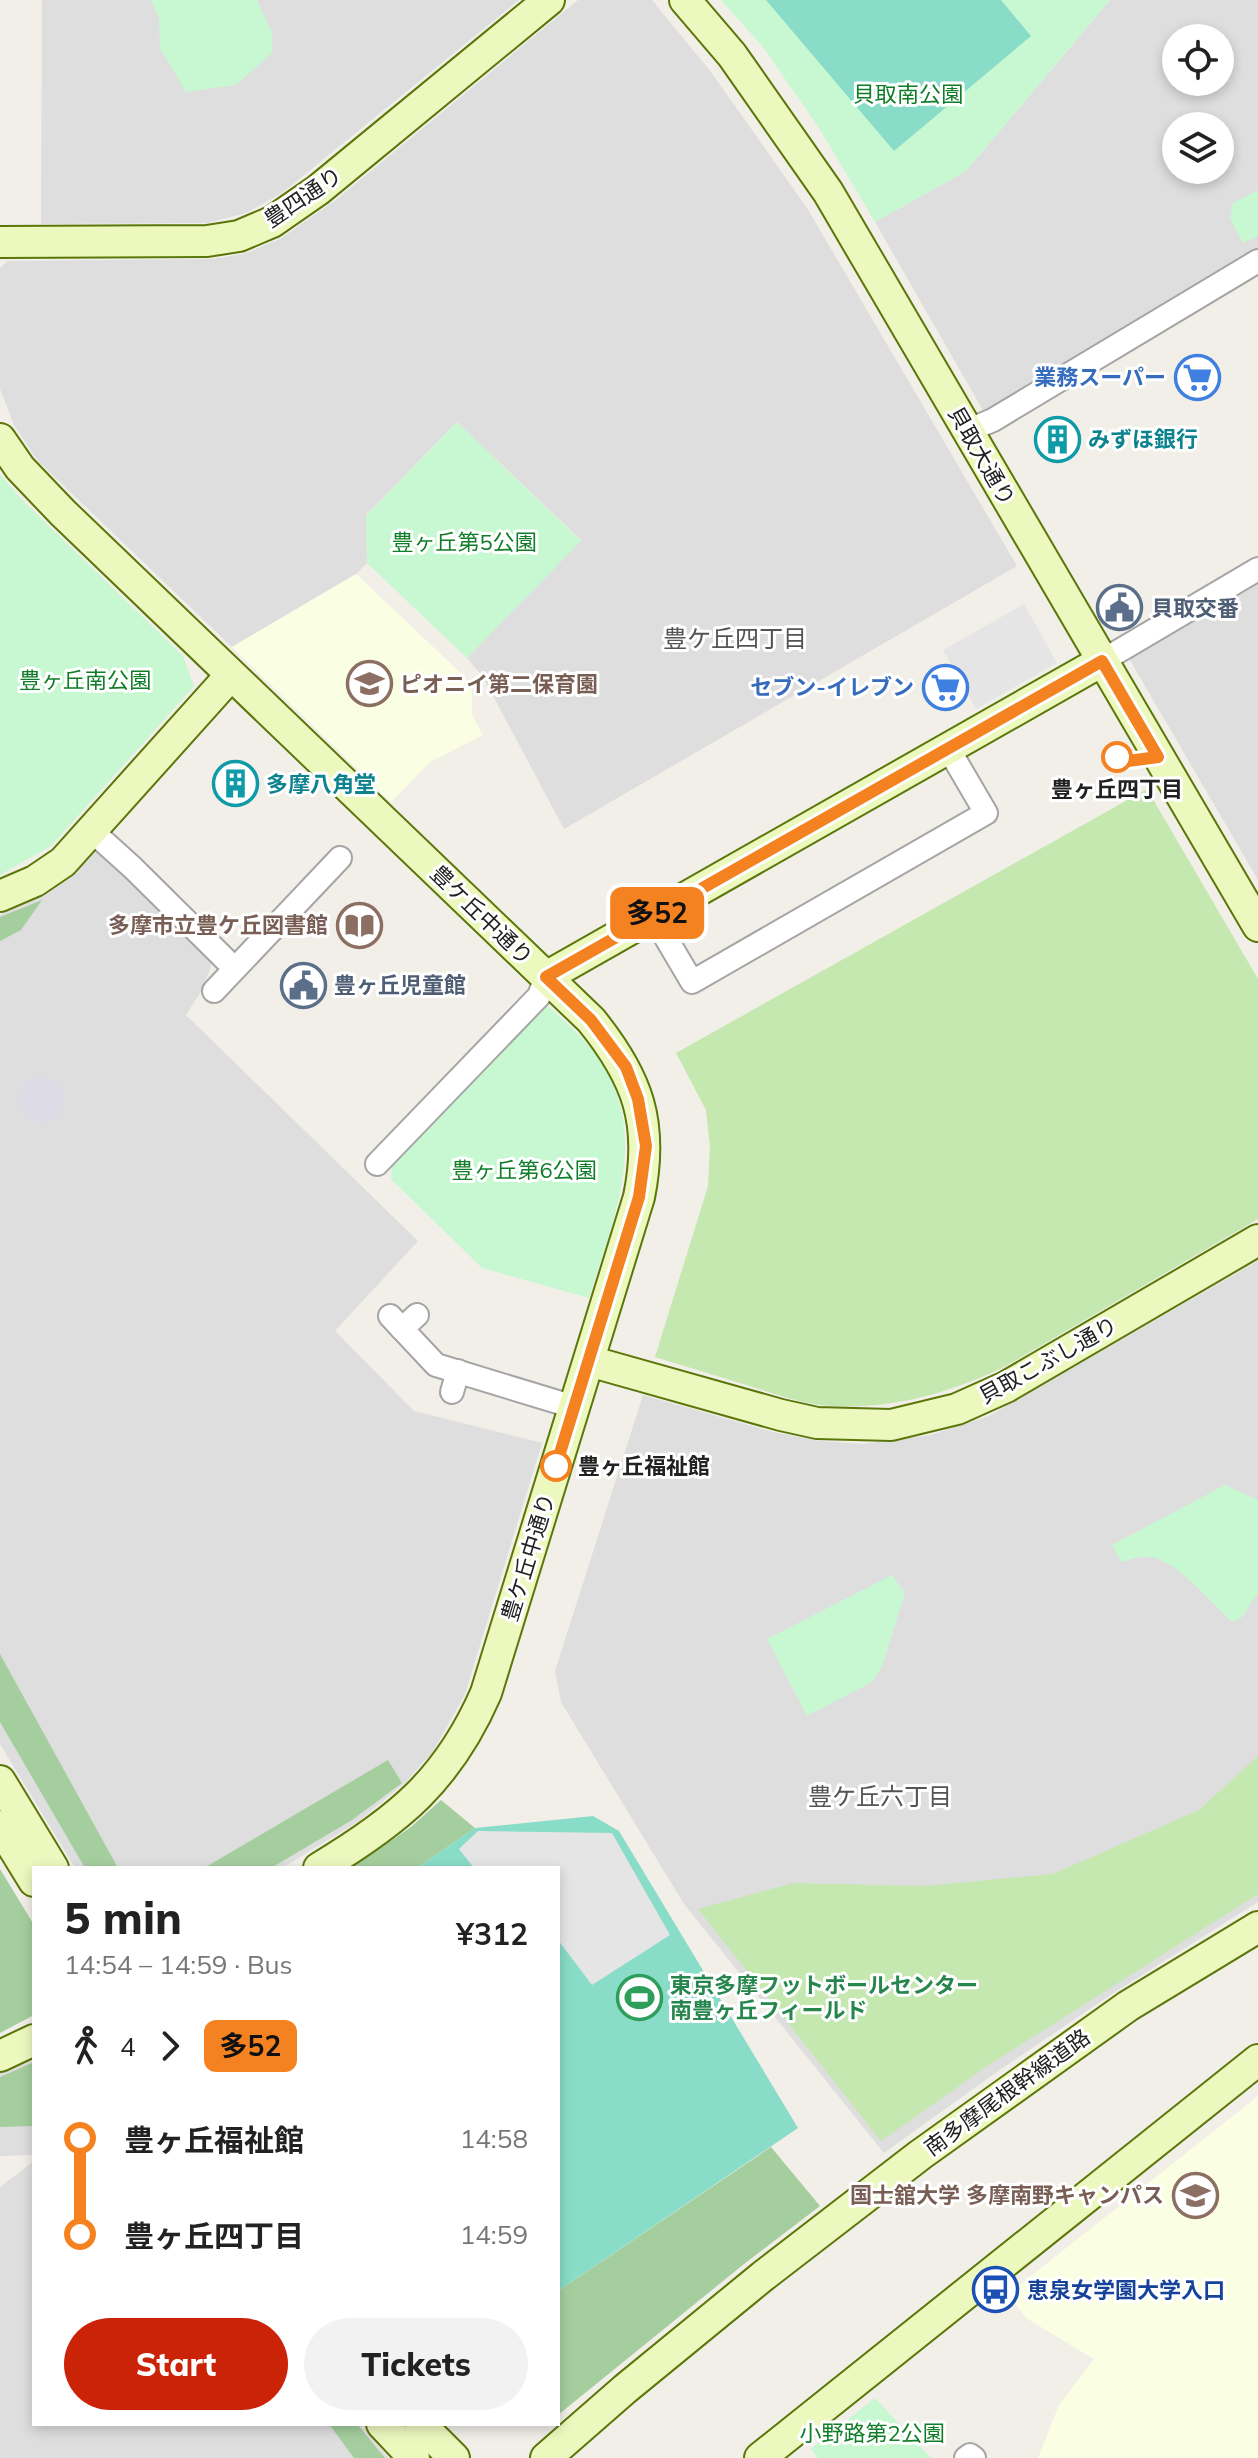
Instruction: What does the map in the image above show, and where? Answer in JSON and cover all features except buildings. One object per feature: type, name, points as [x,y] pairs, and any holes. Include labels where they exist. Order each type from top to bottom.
[{"type":"street","name":"豊四通り","points":[[0,242],[207,241],[239,236],[272,222],[391,132],[549,0]]},
{"type":"street","name":"貝取大通り","points":[[685,0],[732,55],[828,192],[1258,926]]},
{"type":"street","points":[[967,431],[993,420],[1258,261]]},
{"type":"street","name":"豊ケ丘中通り","points":[[0,439],[20,468],[53,503],[591,1020],[626,1067],[638,1099],[644,1134],[645,1170],[639,1197],[486,1693],[475,1718],[447,1763],[420,1796],[371,1837],[322,1866]]},
{"type":"street","points":[[377,1164],[539,996],[546,977],[1258,569]]},
{"type":"street","points":[[0,896],[35,881],[63,862],[231,675]]},
{"type":"street","points":[[653,916],[692,982],[705,975],[986,813],[948,748]]},
{"type":"street","points":[[92,831],[234,968]]},
{"type":"street","points":[[214,991],[340,858]]},
{"type":"street","name":"貝取こぶし通り","points":[[589,1361],[817,1423],[891,1425],[957,1409],[1006,1387],[1258,1240]]},
{"type":"street","points":[[403,1320],[436,1365],[455,1382],[574,1407]]},
{"type":"street","points":[[0,1781],[52,1866]]},
{"type":"street","points":[[0,1826],[32,1878]]},
{"type":"street","name":"南多摩尾根幹線道路","points":[[546,2458],[763,2276],[920,2155],[1128,2006],[1258,1927]]},
{"type":"street","points":[[0,2056],[32,2041]]},
{"type":"street","points":[[760,2458],[1258,2060]]},
{"type":"street","points":[[384,2426],[414,2458]]},
{"type":"street","points":[[422,2426],[454,2458]]},
{"type":"street","points":[[966,2458],[970,2455],[974,2458]]},
{"type":"shaded area","points":[[42,0],[519,0],[282,193],[246,213],[207,223],[41,224]]},
{"type":"shaded area","points":[[578,0],[652,0],[711,72],[807,208],[1017,566],[564,829],[483,677],[467,658],[581,540],[457,422],[366,515],[367,563],[356,574],[232,647],[38,461],[14,425],[0,389],[0,268],[8,261],[212,259],[244,254],[280,239],[337,199]]},
{"type":"shaded area","points":[[1110,0],[1258,0],[1258,254],[984,412],[875,222],[966,171]]},
{"type":"shaded area","name":"ピオニイ第二保育園","points":[[356,574],[464,676],[472,692],[472,715],[483,735],[430,762],[391,802],[232,647]]},
{"type":"shaded area","points":[[1258,578],[1258,880],[1127,655]]},
{"type":"shaded area","points":[[1024,604],[1057,663],[976,709],[943,650]]},
{"type":"shaded area","points":[[98,849],[213,961],[202,990],[186,1015],[418,1241],[335,1331],[414,1411],[542,1443],[465,1694],[434,1750],[406,1782],[359,1821],[285,1866],[74,1866],[0,1744],[0,915],[44,896],[71,877]]},
{"type":"shaded area","points":[[41,1076],[57,1083],[64,1099],[57,1115],[41,1122],[25,1115],[18,1099],[25,1083]]},
{"type":"shaded area","points":[[1258,1261],[1258,1902],[1112,1994],[884,2153],[684,1904],[561,1702],[555,1671],[643,1395],[773,1432],[820,1441],[863,1444],[931,1435],[989,1416]]},
{"type":"shaded area","points":[[478,1831],[612,1833],[670,1935],[592,1985],[560,1943],[560,1866],[472,1866],[459,1849]]},
{"type":"shaded area","points":[[32,2061],[32,2155],[0,2156],[0,2073]]},
{"type":"shaded area","name":"国士舘大学 多摩南野キャンパス","points":[[1258,2096],[1258,2458],[1038,2458],[1059,2405],[1094,2359],[1026,2318],[1008,2294]]},
{"type":"shaded area","points":[[32,2163],[32,2426],[361,2426],[389,2458],[0,2458],[0,2187]]},
{"type":"green space","points":[[151,0],[257,0],[272,32],[272,53],[236,85],[186,92],[160,48],[159,18]]},
{"type":"green space","name":"貝取南公園","points":[[721,0],[1110,0],[966,171],[875,222],[819,128],[763,47]]},
{"type":"green space","points":[[766,0],[1001,0],[1031,36],[894,151]]},
{"type":"green space","points":[[1258,190],[1258,236],[1243,243],[1230,219],[1233,203]]},
{"type":"green space","name":"豊ヶ丘第5公園","points":[[457,422],[581,541],[467,658],[367,563],[366,516]]},
{"type":"green space","name":"豊ヶ丘南公園","points":[[0,475],[183,656],[194,686],[51,846],[0,875]]},
{"type":"green space","points":[[1147,789],[1258,979],[1258,1219],[1006,1366],[965,1384],[923,1397],[879,1405],[814,1404],[655,1357],[708,1186],[710,1147],[706,1110],[676,1053]]},
{"type":"green space","points":[[42,900],[21,930],[0,941],[0,917]]},
{"type":"green space","name":"豊ヶ丘第6公園","points":[[545,1003],[579,1035],[601,1062],[619,1100],[624,1128],[625,1157],[621,1185],[589,1298],[482,1268],[391,1179],[392,1166]]},
{"type":"green space","points":[[1225,1485],[1258,1500],[1258,1593],[1242,1617],[1232,1622],[1168,1564],[1149,1557],[1121,1562],[1112,1545]]},
{"type":"green space","points":[[892,1575],[905,1593],[882,1667],[872,1682],[807,1716],[767,1639]]},
{"type":"green space","points":[[0,1654],[117,1866],[84,1866],[0,1722]]},
{"type":"green space","points":[[1258,1756],[1258,1894],[989,2065],[881,2141],[698,1909],[793,1883],[923,1886],[1053,1874],[1199,1810]]},
{"type":"green space","points":[[388,1760],[402,1783],[352,1820],[274,1866],[207,1866]]},
{"type":"green space","points":[[441,1800],[475,1828],[420,1866],[354,1866],[411,1827]]},
{"type":"green space","name":"東京多摩フットボールセンター 南豊ヶ丘フィールド","points":[[593,1816],[619,1831],[798,2128],[560,2290],[560,1866],[420,1866],[475,1828]]},
{"type":"green space","points":[[0,1869],[32,1922],[32,2016],[0,2033]]},
{"type":"green space","points":[[32,2063],[32,2126],[0,2127],[0,2077]]},
{"type":"green space","points":[[771,2147],[820,2206],[560,2413],[560,2290]]},
{"type":"green space","name":"小野路第2公園","points":[[875,2398],[931,2458],[818,2458],[811,2449]]},
{"type":"green space","points":[[330,2426],[359,2426],[385,2458],[354,2458]]},
{"type":"bus line","name":"多52","points":[[556,1466],[639,1197],[646,1146],[638,1099],[626,1067],[591,1020],[546,977],[1102,661],[1158,757],[1128,761],[1117,757]]},
{"type":"place","name":"業務スーパー","points":[[1197,377]]},
{"type":"place","name":"みずほ銀行","points":[[1057,439]]},
{"type":"place","name":"貝取交番","points":[[1120,608]]},
{"type":"place","name":"ピオニイ第二保育園","points":[[369,684]]},
{"type":"place","name":"セブン-イレブン","points":[[945,687]]},
{"type":"place","name":"豊ヶ丘四丁目","points":[[1117,757]]},
{"type":"place","name":"多摩八角堂","points":[[235,784]]},
{"type":"place","name":"多摩市立豊ケ丘図書館","points":[[359,925]]},
{"type":"place","name":"豊ヶ丘児童館","points":[[303,985]]},
{"type":"place","name":"豊ヶ丘福祉館","points":[[556,1466]]},
{"type":"place","name":"東京多摩フットボールセンター 南豊ヶ丘フィールド","points":[[639,1998]]},
{"type":"place","name":"国士舘大学 多摩南野キャンパス","points":[[1195,2195]]},
{"type":"place","name":"恵泉女学園大学入口","points":[[996,2290]]},
{"type":"district","name":"豊ケ丘四丁目","points":[[735,639]]},
{"type":"district","name":"豊ケ丘六丁目","points":[[880,1797]]}]
